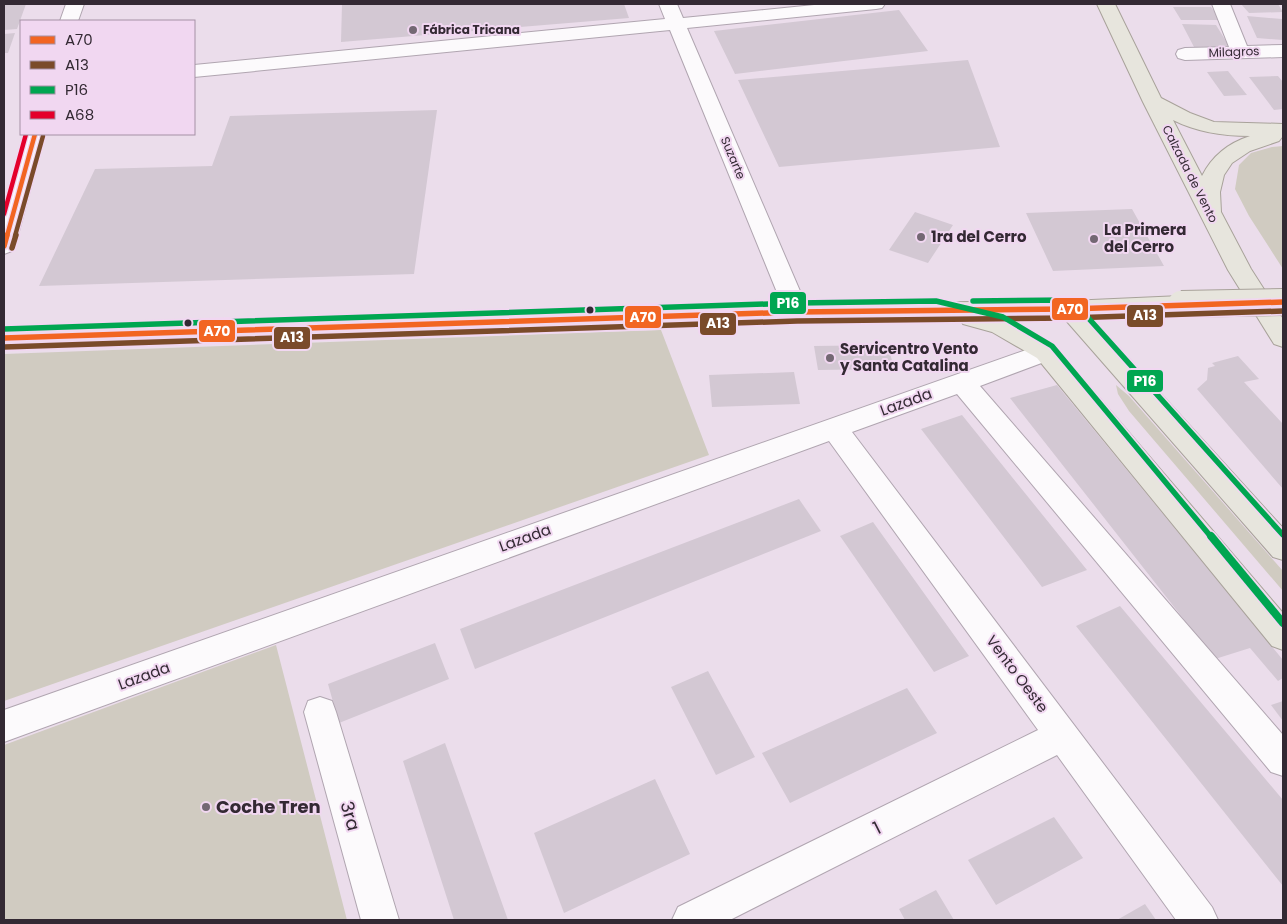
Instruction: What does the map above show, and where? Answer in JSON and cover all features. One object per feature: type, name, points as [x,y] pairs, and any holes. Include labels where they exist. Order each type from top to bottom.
[{"type":"main road","name":"Calzada de Vento","points":[[1106,4],[1153,102],[1240,270],[1283,338]]},
{"type":"main road","points":[[1153,102],[1186,120],[1213,128],[1283,130]]},
{"type":"main road","points":[[1210,213],[1210,184],[1218,166],[1231,153],[1246,144],[1265,138],[1283,136]]},
{"type":"main road","points":[[4,338],[797,312],[1069,309],[1283,302]]},
{"type":"main road","points":[[1046,352],[1051,319],[1069,309]]},
{"type":"main road","points":[[1069,309],[1283,548]]},
{"type":"main road","points":[[936,310],[1000,325],[1046,352],[1283,636]]},
{"type":"street","points":[[69,20],[75,4]]},
{"type":"street","name":"Suzarte","points":[[668,4],[797,312]]},
{"type":"street","points":[[195,71],[876,4]]},
{"type":"street","points":[[1222,4],[1240,52]]},
{"type":"street","name":"Milagros","points":[[1185,54],[1283,51]]},
{"type":"street","points":[[4,246],[35,135]]},
{"type":"street","name":"Lazada","points":[[4,726],[1046,352]]},
{"type":"street","points":[[962,383],[1283,760]]},
{"type":"street","name":"Vento Oeste","points":[[834,428],[1199,920]]},
{"type":"street","name":"3ra","points":[[320,712],[380,920]]},
{"type":"street","name":"1","points":[[691,920],[1062,735]]},
{"type":"shaded area","points":[[1283,146],[1283,269],[1249,216],[1235,189],[1239,165],[1251,153]]},
{"type":"shaded area","points":[[661,330],[709,455],[4,701],[4,354]]},
{"type":"shaded area","points":[[1116,385],[1129,396],[1283,571],[1283,591],[1129,411],[1118,394]]},
{"type":"shaded area","points":[[276,645],[347,920],[4,920],[4,745]]},
{"type":"building","points":[[4,4],[26,4],[17,29],[4,30]]},
{"type":"building","name":"Fábrica Tricana","points":[[342,4],[624,4],[629,18],[341,42]]},
{"type":"building","points":[[1241,4],[1278,4],[1283,12],[1249,13]]},
{"type":"building","points":[[1173,7],[1211,7],[1221,20],[1181,20]]},
{"type":"building","points":[[899,10],[928,51],[735,74],[714,31]]},
{"type":"building","points":[[1247,16],[1282,19],[1283,40],[1257,38]]},
{"type":"building","points":[[1182,24],[1216,25],[1229,46],[1194,47]]},
{"type":"building","points":[[15,33],[8,53],[4,53],[4,34]]},
{"type":"building","points":[[968,60],[1000,147],[779,167],[738,80]]},
{"type":"building","points":[[1228,71],[1247,95],[1224,96],[1207,72]]},
{"type":"building","points":[[1278,76],[1283,82],[1283,109],[1274,110],[1249,77]]},
{"type":"building","points":[[437,110],[414,274],[39,286],[95,169],[212,166],[230,116]]},
{"type":"building","name":"La Primera del Cerro","points":[[1132,209],[1164,266],[1053,271],[1026,213]]},
{"type":"building","name":"1ra del Cerro","points":[[915,212],[953,225],[928,263],[889,250]]},
{"type":"building","points":[[888,345],[894,369],[818,370],[814,346]]},
{"type":"building","points":[[1238,356],[1259,379],[1244,382],[1283,424],[1283,489],[1197,389],[1207,380],[1208,368],[1215,366],[1212,363]]},
{"type":"building","points":[[794,372],[800,404],[712,407],[709,375]]},
{"type":"building","points":[[1057,385],[1283,660],[1283,678],[1278,681],[1250,648],[1215,659],[1010,398]]},
{"type":"building","points":[[962,415],[1087,570],[1042,587],[921,429]]},
{"type":"building","points":[[799,499],[821,531],[475,669],[460,629]]},
{"type":"building","points":[[873,522],[969,656],[934,672],[840,536]]},
{"type":"building","points":[[1120,606],[1283,800],[1283,886],[1076,626]]},
{"type":"building","points":[[435,643],[449,679],[339,723],[328,684]]},
{"type":"building","points":[[708,671],[755,757],[716,775],[671,687]]},
{"type":"building","points":[[907,688],[937,733],[790,803],[762,753]]},
{"type":"building","points":[[1283,701],[1283,721],[1271,705]]},
{"type":"building","points":[[445,743],[508,920],[454,920],[403,761]]},
{"type":"building","points":[[655,779],[690,854],[564,913],[534,833]]},
{"type":"building","points":[[1054,817],[1083,858],[996,905],[968,860]]},
{"type":"building","points":[[936,890],[954,920],[905,920],[899,909]]},
{"type":"building","points":[[1145,904],[1156,920],[1117,920]]},
{"type":"transit line","name":"A68","points":[[4,214],[26,135]]},
{"type":"transit line","name":"A70","points":[[4,246],[35,135]]},
{"type":"transit line","name":"A13","points":[[12,248],[43,136]]},
{"type":"transit line","name":"P16","points":[[973,301],[1069,300],[1074,302],[1283,535]]},
{"type":"transit line","name":"P16","points":[[4,329],[797,303],[936,301],[1003,317],[1052,346],[1283,623]]},
{"type":"transit line","name":"A70","points":[[4,338],[797,312],[1069,309],[1283,302]]},
{"type":"transit line","name":"A13","points":[[4,347],[797,321],[1069,318],[1283,311]]},
{"type":"place","name":"Fábrica Tricana","points":[[413,30]]},
{"type":"place","name":"1ra del Cerro","points":[[921,237]]},
{"type":"place","name":"La Primera del Cerro","points":[[1094,239]]},
{"type":"place","name":"Servicentro Vento y Santa Catalina","points":[[830,358]]},
{"type":"place","name":"Coche Tren","points":[[206,807]]}]
